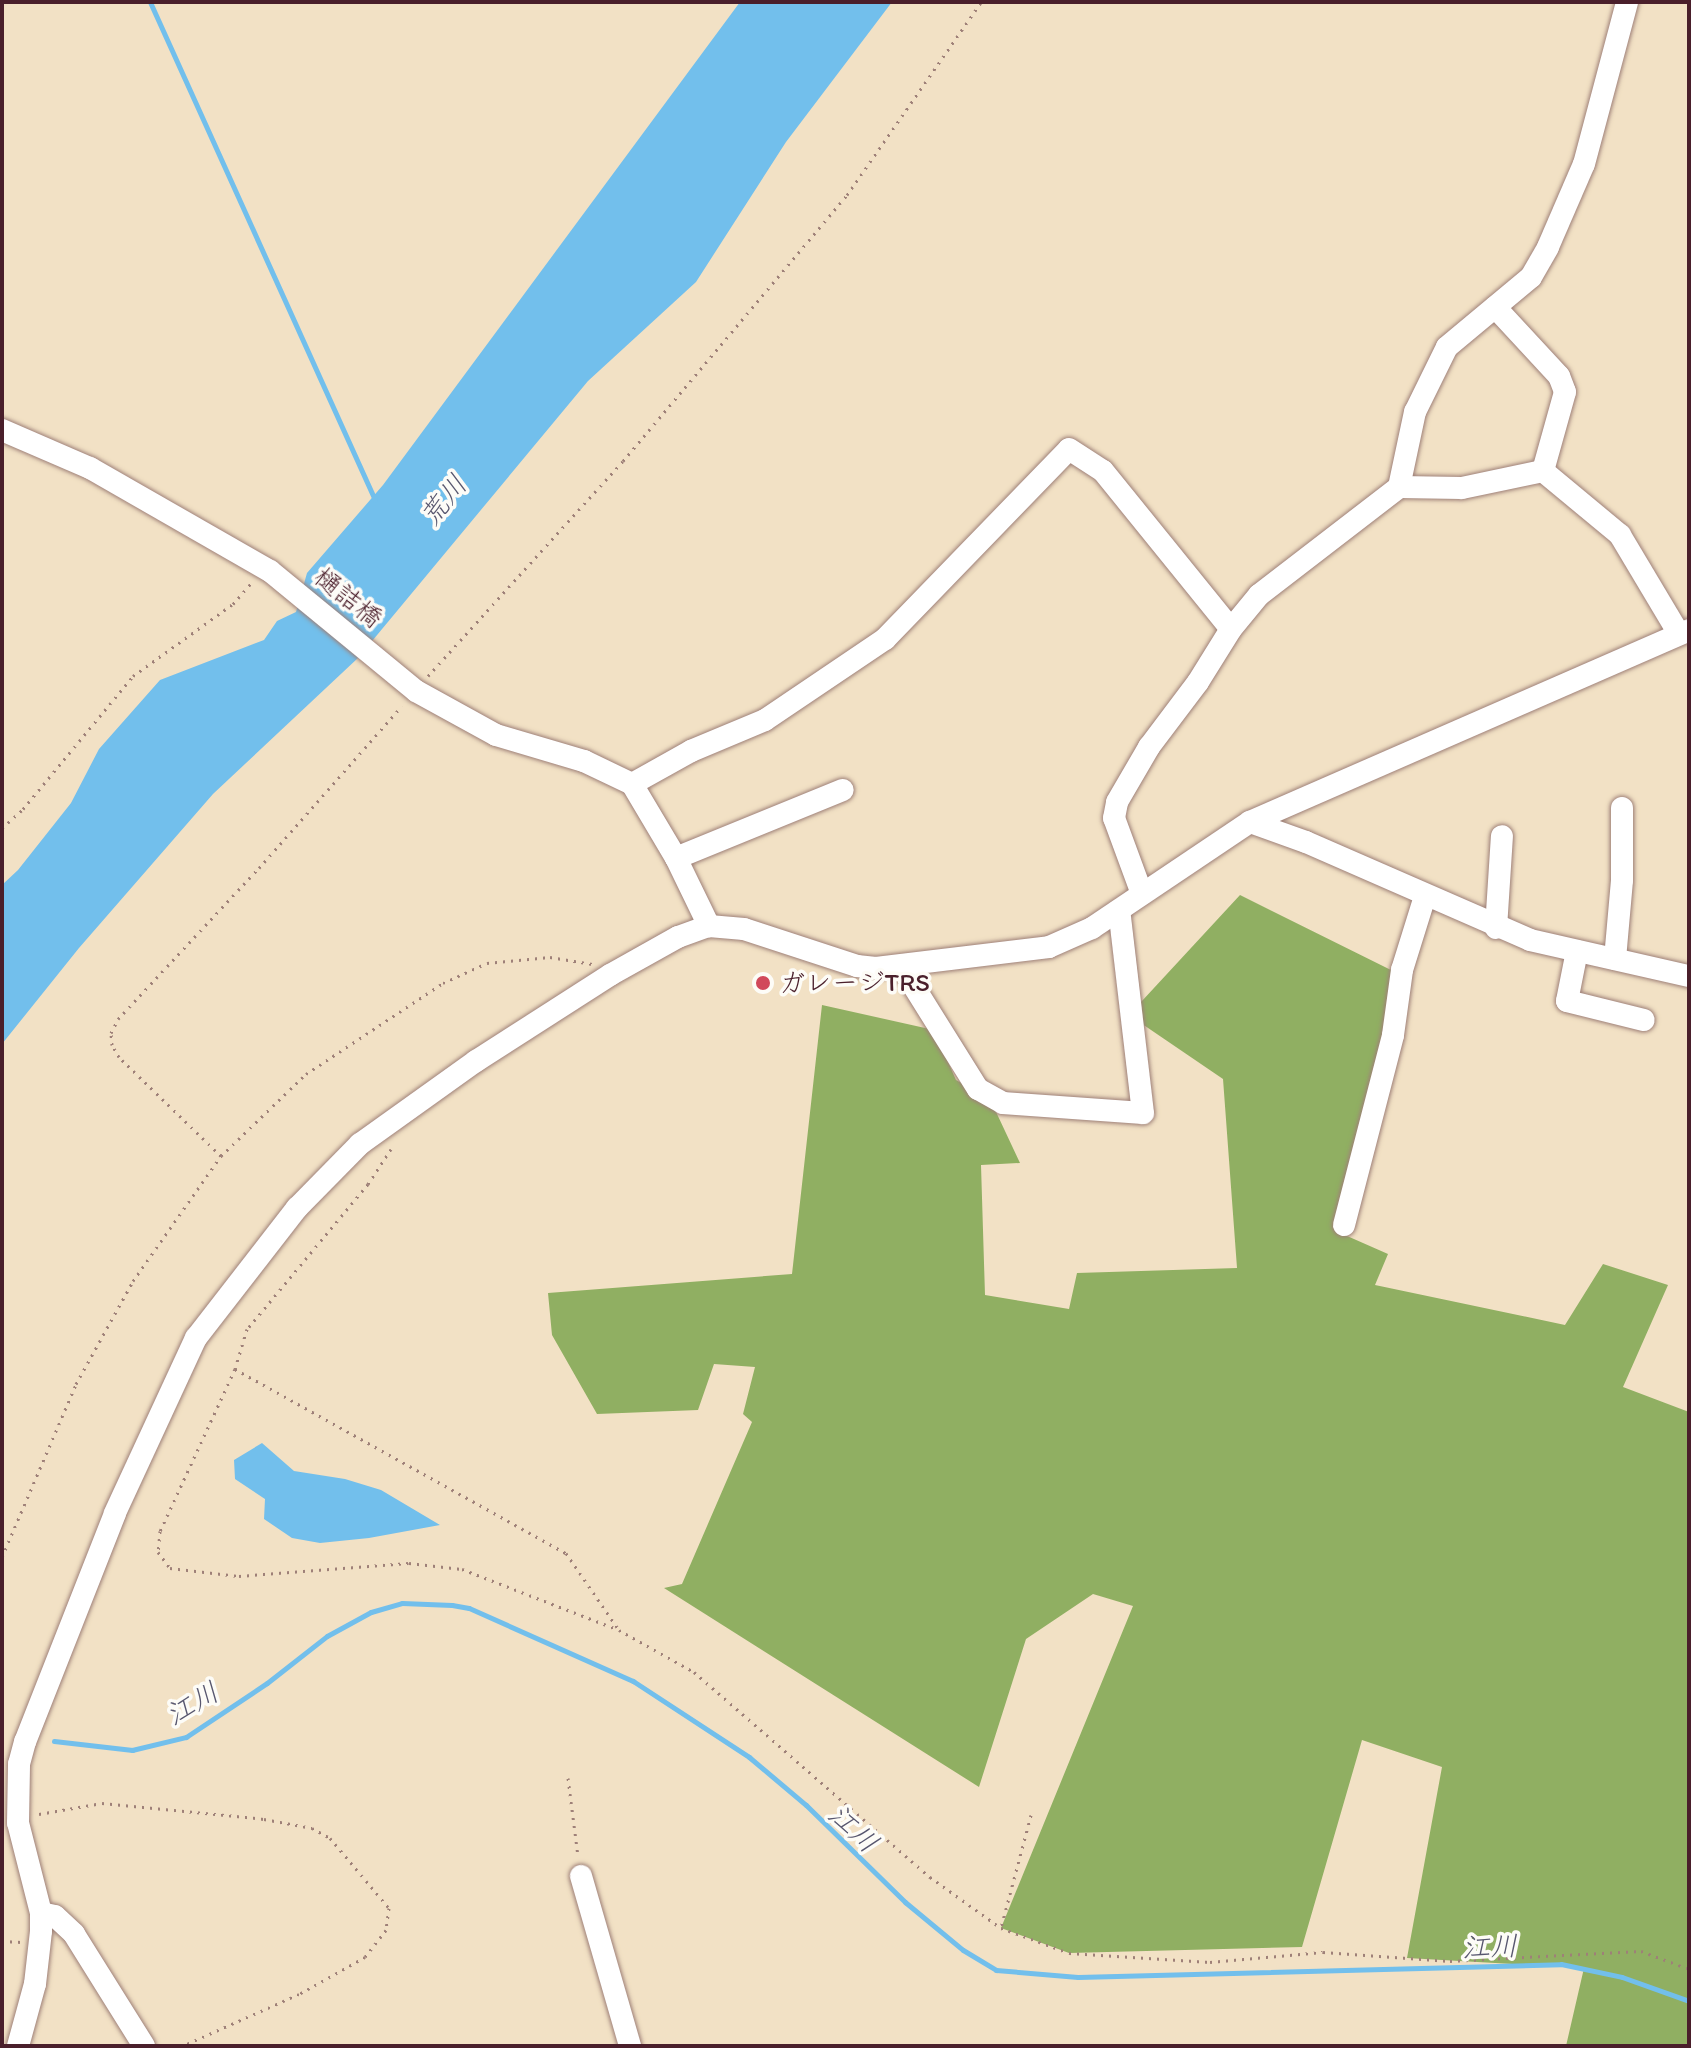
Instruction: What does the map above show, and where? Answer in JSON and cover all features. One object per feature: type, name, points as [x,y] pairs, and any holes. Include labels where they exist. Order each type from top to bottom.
[{"type":"street","points":[[1399,487],[1415,412],[1447,347],[1531,277],[1554,234],[1584,164],[1627,2]]},
{"type":"street","points":[[1495,307],[1559,376],[1565,392],[1543,471]]},
{"type":"street","name":"樋詰橋","points":[[2,430],[90,468],[267,569],[416,691],[496,735],[584,761],[632,784]]},
{"type":"street","points":[[709,926],[676,858],[632,784],[691,751],[765,720],[885,639],[1069,449],[1103,471],[1231,629]]},
{"type":"street","points":[[1142,894],[1114,818],[1117,802],[1149,747],[1198,682],[1231,629],[1259,595],[1399,487],[1462,488],[1543,471]]},
{"type":"street","points":[[18,2046],[35,1984],[41,1913],[18,1823],[19,1764],[25,1742],[115,1513],[196,1338],[297,1208],[360,1144],[476,1061],[610,975],[678,937],[709,926],[744,929],[857,966],[901,966],[1049,947],[1092,928],[1250,822],[1684,632],[1620,535],[1543,471]]},
{"type":"street","points":[[676,858],[843,790]]},
{"type":"street","points":[[1615,959],[1622,880],[1622,808]]},
{"type":"street","points":[[1250,822],[1306,842],[1496,928],[1577,951],[1689,976]]},
{"type":"street","points":[[1496,928],[1502,836]]},
{"type":"street","points":[[1344,1225],[1393,1035],[1402,970],[1425,896]]},
{"type":"street","points":[[901,966],[978,1089],[1003,1103],[1143,1113],[1119,910]]},
{"type":"street","points":[[1577,951],[1567,1001],[1644,1020]]},
{"type":"street","points":[[581,1876],[630,2046]]},
{"type":"street","points":[[41,1913],[55,1916],[74,1934],[144,2046]]},
{"type":"path","points":[[221,1156],[119,1057],[112,1045],[111,1033],[118,1019],[259,868],[633,449],[847,195],[981,2]]},
{"type":"path","points":[[2,828],[23,809],[133,676],[233,604],[267,569]]},
{"type":"path","points":[[2,1557],[76,1384],[133,1281],[221,1156],[306,1074],[443,983],[487,963],[550,957],[588,962],[610,975]]},
{"type":"path","points":[[393,1144],[368,1184],[247,1329],[235,1369],[160,1531],[158,1552],[170,1568],[239,1576],[409,1563],[462,1569],[619,1630],[694,1672],[930,1877],[1001,1928],[1069,1953],[1210,1962],[1323,1952],[1450,1961],[1641,1951],[1689,1969]]},
{"type":"path","points":[[235,1369],[566,1553],[619,1630]]},
{"type":"path","points":[[568,1778],[581,1876]]},
{"type":"path","points":[[18,1823],[34,1815],[102,1803],[264,1819],[312,1828],[330,1838],[389,1908],[386,1930],[365,1957],[299,1994],[182,2046]]},
{"type":"path","points":[[1001,1928],[1031,1815]]},
{"type":"green space","points":[[1240,895],[1399,974],[1338,1232],[1388,1254],[1375,1285],[1565,1325],[1603,1264],[1668,1285],[1623,1387],[1689,1412],[1689,2046],[1566,2046],[1584,1968],[1407,1958],[1442,1767],[1362,1740],[1302,1947],[1069,1953],[1001,1928],[1133,1606],[1093,1594],[1026,1639],[979,1787],[664,1588],[682,1584],[752,1422],[743,1414],[755,1367],[714,1364],[698,1410],[597,1414],[552,1335],[548,1293],[792,1274],[822,1005],[934,1030],[956,1080],[990,1099],[1020,1163],[981,1165],[985,1295],[1069,1309],[1077,1273],[1237,1268],[1223,1079],[1129,1015]]},
{"type":"water","name":"荒川","points":[[740,2],[892,2],[786,142],[696,282],[588,381],[358,658],[213,794],[79,948],[2,1044],[2,885],[18,870],[71,803],[99,749],[160,680],[264,640],[277,621],[296,612],[307,573],[383,485]]},
{"type":"water","points":[[262,1443],[294,1471],[345,1479],[381,1490],[440,1525],[320,1543],[292,1538],[264,1519],[265,1499],[235,1479],[234,1460]]},
{"type":"waterway","points":[[150,2],[375,500]]},
{"type":"waterway","name":"江川","points":[[54,1741],[132,1750],[186,1737],[267,1683],[327,1636],[371,1612],[402,1603],[452,1605],[469,1608],[633,1681],[749,1757],[806,1805],[905,1902],[963,1950],[996,1970],[1078,1977],[1561,1964],[1622,1977],[1689,2001]]},
{"type":"place","name":"ガレージTRS","points":[[763,983]]}]
